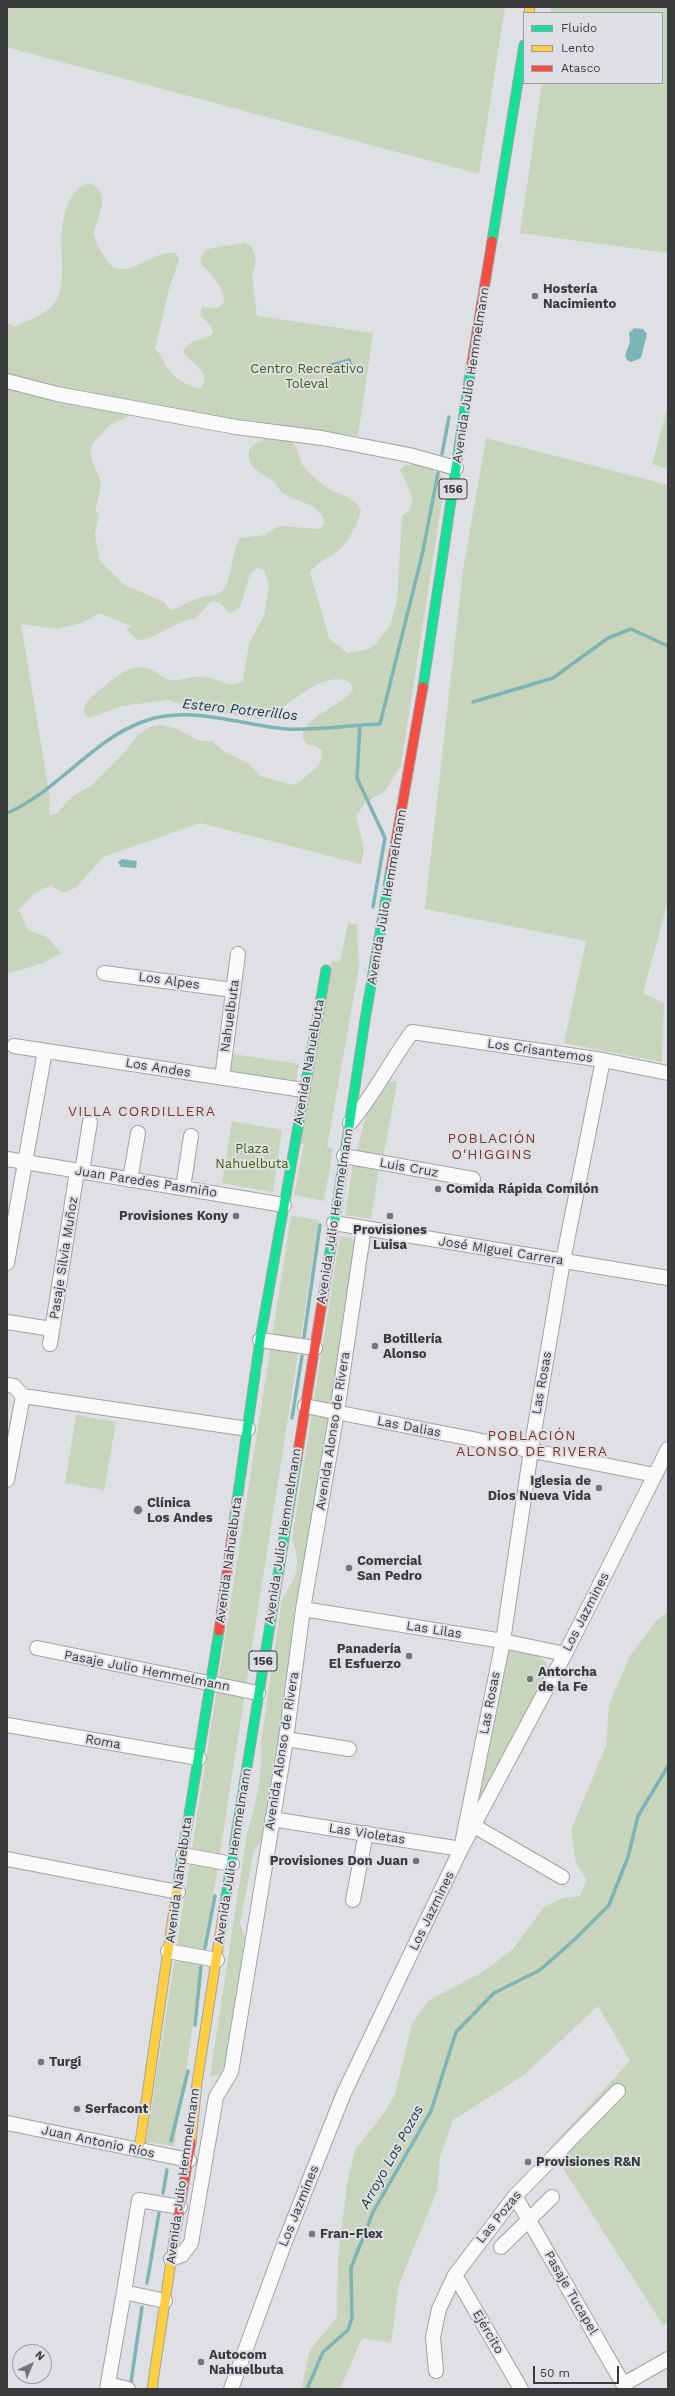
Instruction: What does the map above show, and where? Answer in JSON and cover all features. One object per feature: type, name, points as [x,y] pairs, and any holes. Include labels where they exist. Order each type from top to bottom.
[{"type":"main road","name":"Avenida Julio Hemmelmann","points":[[152,2389],[171,2259],[189,2160],[197,2083],[258,1693],[315,1348],[349,1124],[425,678],[456,468],[523,51]]},
{"type":"main road","name":"Avenida Nahuelbuta","points":[[140,2150],[168,1951],[211,1685],[260,1340],[303,1090],[326,970]]},
{"type":"main road","points":[[155,2376],[159,2377],[161,2383]]},
{"type":"street","points":[[7,381],[57,394],[236,427],[322,438],[409,455],[456,468]]},
{"type":"street","name":"Nahuelbuta","points":[[222,1078],[238,954]]},
{"type":"street","name":"Los Alpes","points":[[104,973],[233,990]]},
{"type":"street","name":"Los Crisantemos","points":[[349,1124],[366,1104],[394,1057],[412,1032],[603,1060],[668,1073]]},
{"type":"street","name":"Los Andes","points":[[14,1046],[303,1090]]},
{"type":"street","points":[[7,1263],[45,1051]]},
{"type":"street","name":"Las Rosas","points":[[461,1849],[503,1641],[531,1450],[563,1261],[603,1060]]},
{"type":"street","name":"Pasaje Silvia Muñoz","points":[[50,1344],[90,1122]]},
{"type":"street","points":[[130,1180],[138,1133]]},
{"type":"street","points":[[182,1188],[191,1136]]},
{"type":"street","name":"Luis Cruz","points":[[344,1156],[473,1179]]},
{"type":"street","name":"Juan Paredes Pasmiño","points":[[7,1159],[284,1205]]},
{"type":"street","name":"José MIguel Carrera","points":[[334,1223],[668,1278]]},
{"type":"street","name":"Avenida Alonso de Rivera","points":[[171,2259],[182,2255],[191,2243],[216,2097],[231,2072],[286,1739],[303,1609],[337,1412],[364,1228]]},
{"type":"street","points":[[7,1322],[52,1329]]},
{"type":"street","points":[[260,1340],[315,1348]]},
{"type":"street","points":[[7,1385],[14,1386],[23,1396],[248,1429]]},
{"type":"street","points":[[7,1480],[23,1396]]},
{"type":"street","name":"Las Dalias","points":[[305,1406],[655,1475]]},
{"type":"street","name":"Los Jazmines","points":[[231,2389],[286,2239],[344,2093],[461,1849],[565,1654],[668,1449]]},
{"type":"street","name":"Las Lilas","points":[[303,1609],[503,1641],[565,1654]]},
{"type":"street","name":"Pasaje Julio Hemmelmann","points":[[37,1648],[211,1685],[258,1693]]},
{"type":"street","name":"Roma","points":[[7,1725],[199,1758]]},
{"type":"street","points":[[286,1739],[349,1749]]},
{"type":"street","name":"Las Violetas","points":[[272,1819],[461,1849]]},
{"type":"street","points":[[474,1826],[562,1877]]},
{"type":"street","points":[[353,1900],[366,1833]]},
{"type":"street","points":[[183,1856],[232,1864]]},
{"type":"street","points":[[7,1859],[178,1892]]},
{"type":"street","points":[[168,1951],[217,1960]]},
{"type":"street","name":"Las Pozas","points":[[436,2371],[433,2336],[439,2309],[455,2275],[515,2196],[618,2091]]},
{"type":"street","name":"Juan Antonio Ríos","points":[[7,2123],[189,2160]]},
{"type":"street","name":"Pasaje Tucapel","points":[[515,2196],[625,2387]]},
{"type":"street","points":[[501,2247],[552,2196]]},
{"type":"street","points":[[128,2389],[108,2386],[139,2200],[180,2207]]},
{"type":"street","name":"Ejército","points":[[455,2275],[521,2389]]},
{"type":"street","points":[[124,2292],[166,2301]]},
{"type":"street","points":[[625,2387],[668,2359]]},
{"type":"green space","points":[[7,7],[505,7],[479,174],[10,48],[7,46]]},
{"type":"green space","points":[[551,7],[668,7],[668,253],[520,233],[542,84],[663,84],[663,12],[551,12]]},
{"type":"green space","name":"Centro Recreativo Toleval","points":[[88,183],[96,187],[102,198],[102,205],[94,236],[100,250],[111,265],[117,269],[125,269],[159,255],[176,253],[179,261],[170,285],[155,349],[160,354],[168,369],[176,377],[190,386],[201,388],[204,382],[204,377],[199,368],[186,356],[183,351],[190,344],[213,333],[211,326],[200,315],[202,307],[218,308],[224,303],[220,286],[201,264],[203,254],[208,249],[243,243],[252,247],[256,261],[252,277],[257,316],[373,333],[358,436],[242,419],[221,422],[135,413],[110,425],[93,443],[90,451],[101,483],[95,514],[99,512],[95,535],[99,560],[125,585],[164,602],[171,611],[198,598],[218,594],[223,590],[229,577],[234,552],[240,538],[265,535],[278,526],[320,529],[325,523],[323,517],[315,508],[285,495],[273,481],[257,471],[250,462],[249,453],[250,448],[253,445],[268,438],[285,438],[294,444],[302,464],[312,475],[326,487],[354,501],[361,510],[358,521],[346,543],[338,551],[319,563],[310,572],[329,638],[347,653],[369,649],[375,645],[390,625],[397,602],[402,516],[408,512],[412,501],[409,489],[400,470],[405,465],[412,464],[423,466],[432,470],[445,481],[401,765],[385,791],[365,803],[356,816],[364,848],[361,864],[200,823],[103,857],[77,887],[63,893],[51,885],[34,894],[19,910],[28,930],[47,937],[61,953],[43,963],[7,974],[7,323],[15,327],[48,310],[56,301],[62,280],[62,228],[64,214],[73,195],[79,188]],"holes":[[[257,568],[264,570],[269,585],[264,616],[249,643],[243,681],[228,684],[210,678],[201,677],[171,680],[152,670],[138,667],[118,675],[95,694],[87,701],[84,712],[89,718],[122,706],[167,700],[205,710],[261,719],[271,715],[317,685],[329,680],[340,679],[351,683],[353,690],[341,701],[315,718],[303,731],[303,739],[308,745],[316,746],[322,751],[321,760],[317,767],[298,783],[291,785],[260,776],[248,763],[225,752],[213,742],[197,740],[175,728],[160,725],[152,726],[138,735],[123,754],[91,786],[71,797],[58,813],[50,815],[49,792],[21,624],[57,629],[82,623],[99,613],[131,626],[126,630],[138,640],[147,639],[181,622],[196,618],[211,601],[219,602],[230,613],[240,607],[250,574]]]},
{"type":"green space","points":[[668,406],[668,469],[652,464]]},
{"type":"green space","points":[[486,438],[668,485],[668,901],[643,993],[664,1003],[662,1062],[564,1043],[586,941],[425,909],[463,570]]},
{"type":"green space","points":[[348,923],[357,925],[359,968],[327,1147],[333,1149],[324,1201],[294,1195],[304,1144],[300,1143],[332,961],[340,962]]},
{"type":"green space","points":[[233,1054],[299,1064],[296,1082],[230,1072]]},
{"type":"green space","points":[[384,1082],[397,1082],[383,1158],[356,1153],[366,1115]]},
{"type":"green space","name":"Plaza Nahuelbuta","points":[[232,1121],[282,1130],[273,1192],[222,1183]]},
{"type":"green space","points":[[353,1163],[379,1167],[371,1219],[345,1215]]},
{"type":"green space","points":[[291,1216],[319,1220],[174,2146],[146,2142]]},
{"type":"green space","points":[[340,1236],[351,1238],[358,1247],[261,1843],[254,1850],[240,1923],[245,1938],[225,2065],[220,2074],[210,2077],[247,1833],[258,1789],[261,1766],[261,1743],[282,1599],[291,1584],[296,1570],[297,1556],[292,1539]]},
{"type":"green space","points":[[76,1415],[116,1422],[104,1490],[65,1483]]},
{"type":"green space","points":[[668,1612],[668,2322],[663,2325],[550,2148],[630,2061],[598,2006],[524,2075],[453,2120],[440,2157],[437,2191],[399,2284],[391,2343],[362,2338],[340,2389],[301,2389],[310,2350],[337,2317],[338,2259],[347,2184],[355,2150],[384,2113],[395,2094],[412,2024],[428,2001],[484,1971],[512,1950],[544,1907],[563,1898],[580,1896],[587,1880],[576,1863],[571,1830],[606,1746],[609,1705],[630,1656],[656,1621]]},
{"type":"green space","points":[[507,1650],[526,1652],[539,1657],[547,1664],[548,1669],[482,1796],[479,1794]]},
{"type":"water","points":[[634,328],[643,329],[647,334],[641,358],[631,362],[627,360],[625,355],[630,342],[629,333]]},
{"type":"water","points":[[350,358],[353,366],[330,372],[328,364]]},
{"type":"water","points":[[122,859],[137,861],[136,868],[121,867],[118,862]]},
{"type":"waterway","points":[[442,454],[449,417]]},
{"type":"waterway","name":"Estero Potrerillos","points":[[7,813],[42,793],[106,741],[142,722],[160,717],[196,715],[286,729],[320,729],[380,724],[423,551],[438,473]]},
{"type":"waterway","name":"Estero Potrerillos","points":[[473,702],[553,678],[608,638],[631,629],[668,646]]},
{"type":"waterway","points":[[360,725],[357,778],[385,838],[373,907]]},
{"type":"waterway","points":[[304,1337],[320,1225]]},
{"type":"waterway","points":[[292,1418],[302,1356]]},
{"type":"waterway","name":"Arroyo Las Pozas","points":[[307,2389],[323,2352],[348,2330],[352,2318],[351,2268],[373,2212],[431,2111],[456,2032],[494,1993],[540,1970],[575,1939],[609,1905],[628,1857],[638,1816],[668,1766]]},
{"type":"waterway","points":[[205,1948],[215,1896]]},
{"type":"waterway","points":[[195,2025],[201,1967]]},
{"type":"waterway","points":[[171,2141],[188,2071]]},
{"type":"waterway","points":[[163,2193],[167,2170]]},
{"type":"waterway","points":[[147,2283],[159,2213]]},
{"type":"waterway","points":[[131,2382],[142,2307]]},
{"type":"traffic: fast","points":[[492,241],[523,51]]},
{"type":"traffic: fast","points":[[423,687],[471,368]]},
{"type":"traffic: fast","points":[[329,1259],[365,1020],[391,869]]},
{"type":"traffic: fast","points":[[234,1522],[260,1340],[326,970]]},
{"type":"traffic: fast","points":[[224,1909],[297,1458]]},
{"type":"traffic: fast","points":[[178,1882],[219,1631]]},
{"type":"traffic: slow","points":[[529,12],[530,7]]},
{"type":"traffic: slow","points":[[139,2150],[178,1882]]},
{"type":"traffic: slow","points":[[191,2142],[197,2083],[224,1909]]},
{"type":"traffic: slow","points":[[152,2389],[174,2241]]},
{"type":"traffic: jam","points":[[471,368],[492,241]]},
{"type":"traffic: jam","points":[[391,869],[423,687]]},
{"type":"traffic: jam","points":[[297,1458],[329,1259]]},
{"type":"traffic: jam","points":[[219,1631],[234,1522]]},
{"type":"traffic: jam","points":[[174,2241],[191,2142]]},
{"type":"place","name":"Hostería Nacimiento","points":[[535,296]]},
{"type":"place","name":"Comida Rápida Comilón","points":[[438,1189]]},
{"type":"place","name":"Provisiones Kony","points":[[236,1216]]},
{"type":"place","name":"Provisiones Luisa","points":[[390,1216]]},
{"type":"place","name":"Botillería Alonso","points":[[375,1346]]},
{"type":"place","name":"Iglesia de Dios Nueva Vida","points":[[599,1488]]},
{"type":"place","name":"Clínica Los Andes","points":[[138,1510]]},
{"type":"place","name":"Comercial San Pedro","points":[[349,1568]]},
{"type":"place","name":"Panadería El Esfuerzo","points":[[409,1656]]},
{"type":"place","name":"Antorcha de la Fe","points":[[530,1679]]},
{"type":"place","name":"Provisiones Don Juan","points":[[416,1861]]},
{"type":"place","name":"Turgi","points":[[41,2062]]},
{"type":"place","name":"Serfacont","points":[[77,2109]]},
{"type":"place","name":"Provisiones R&N","points":[[528,2162]]},
{"type":"place","name":"Fran-Flex","points":[[312,2234]]},
{"type":"place","name":"Autocom Nahuelbuta","points":[[201,2362]]},
{"type":"district","name":"VILLA CORDILLERA","points":[[142,1112]]},
{"type":"district","name":"POBLACIÓN O'HIGGINS","points":[[492,1148]]},
{"type":"district","name":"POBLACIÓN ALONSO DE RIVERA","points":[[532,1444]]}]
